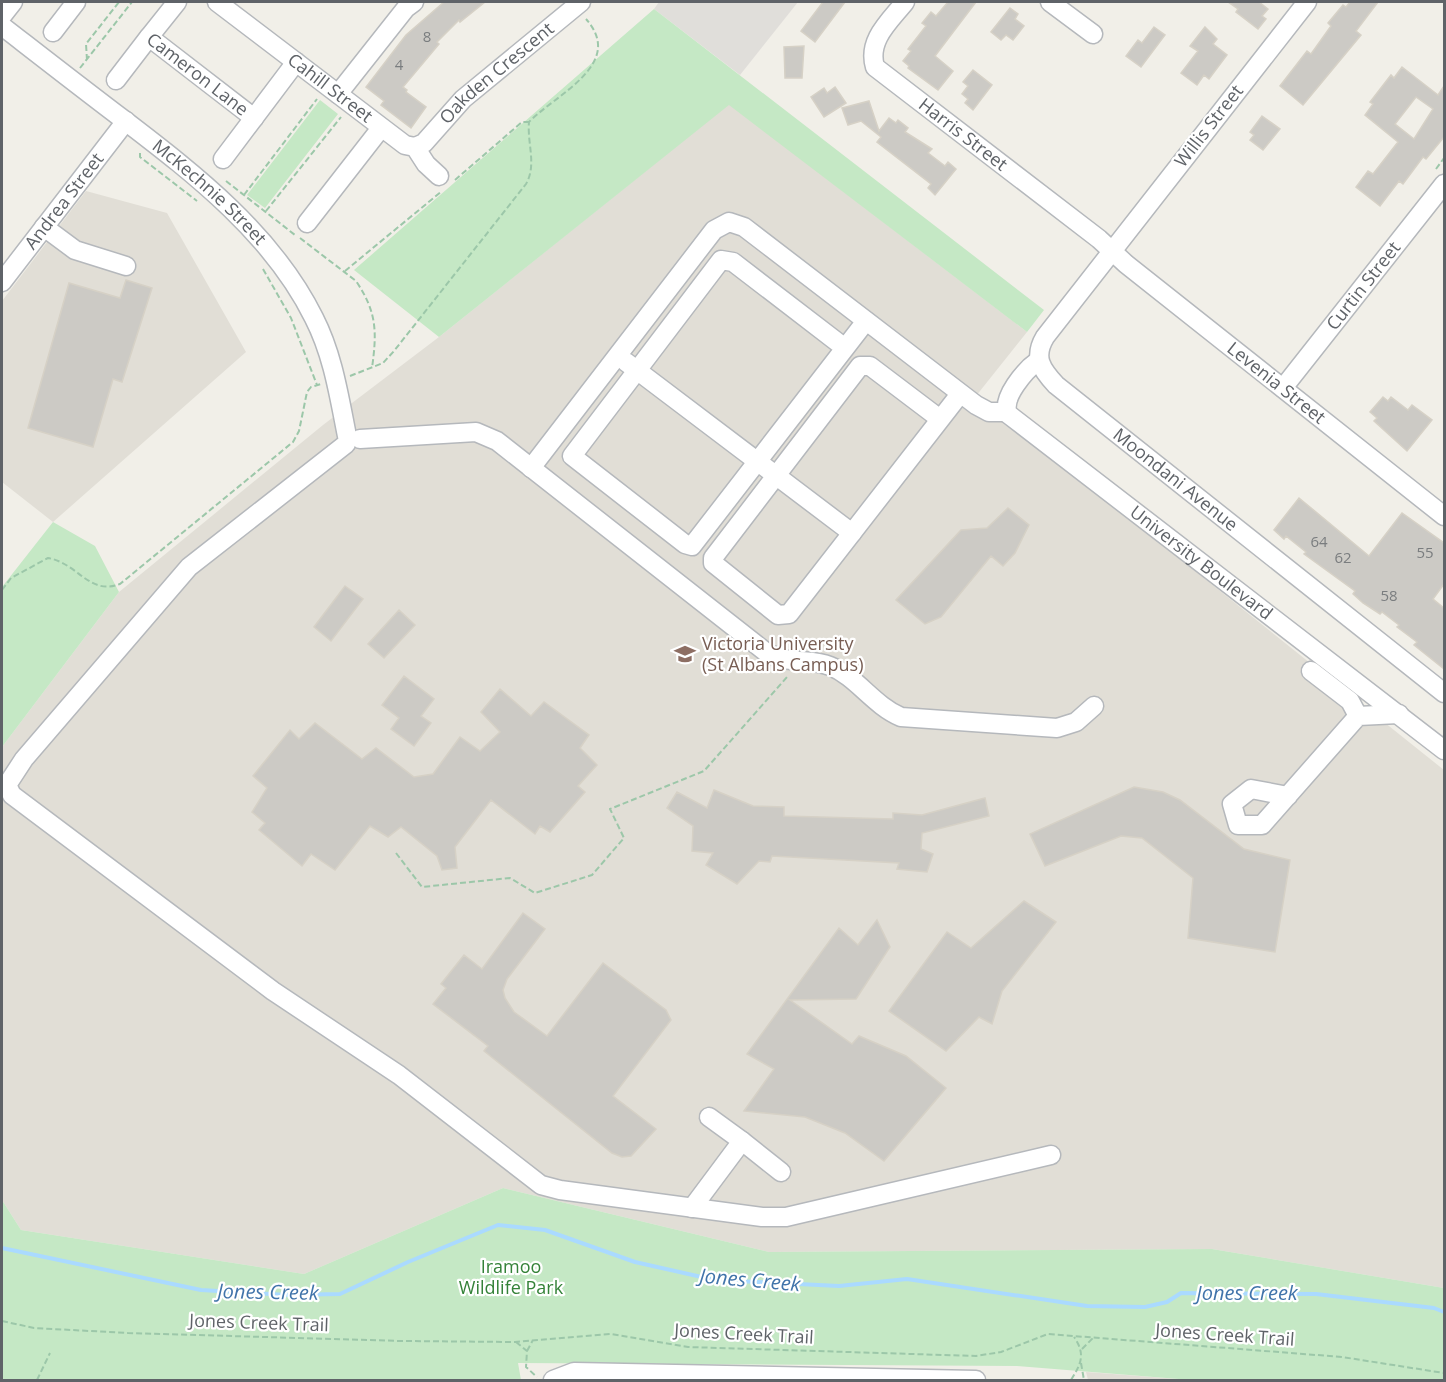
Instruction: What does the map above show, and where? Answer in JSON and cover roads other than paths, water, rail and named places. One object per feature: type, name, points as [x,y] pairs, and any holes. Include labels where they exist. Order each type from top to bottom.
[{"type":"street","points":[[2,16],[13,2]]},
{"type":"street","points":[[53,32],[76,2]]},
{"type":"street","name":"Cameron Lane","points":[[177,2],[149,38],[254,118]]},
{"type":"street","name":"Harris Street","points":[[905,2],[877,37],[872,57],[875,67],[1111,250]]},
{"type":"street","points":[[1050,2],[1093,34]]},
{"type":"street","name":"Willis Street","points":[[1111,250],[1307,2]]},
{"type":"street","name":"Cahill Street","points":[[223,4],[381,128],[405,145],[415,147],[426,164],[442,181]]},
{"type":"street","points":[[338,94],[406,4]]},
{"type":"street","name":"Oakden Crescent","points":[[415,147],[424,143],[463,99],[573,8]]},
{"type":"street","name":"McKechnie Street","points":[[2,26],[197,176],[253,231],[302,295],[316,321],[336,380],[343,416],[352,438]]},
{"type":"street","points":[[116,80],[149,38]]},
{"type":"street","points":[[222,168],[254,118],[296,62]]},
{"type":"street","name":"Andrea Street","points":[[2,282],[126,121]]},
{"type":"street","points":[[307,223],[381,128]]},
{"type":"street","name":"Curtin Street","points":[[1283,388],[1444,183]]},
{"type":"street","points":[[531,468],[714,230],[729,222],[744,227],[960,394],[984,410],[1006,412],[1018,381],[1038,361],[1038,352],[1045,337],[1111,250]]},
{"type":"street","points":[[44,227],[75,250],[126,266]]},
{"type":"street","name":"Levenia Street","points":[[1111,250],[1444,516]]},
{"type":"street","points":[[845,348],[733,262],[724,259],[716,263],[573,456],[685,544],[696,544],[866,321]]},
{"type":"street","points":[[618,355],[852,533]]},
{"type":"street","name":"Moondani Avenue","points":[[1038,361],[1056,385],[1444,693]]},
{"type":"street","points":[[940,419],[870,366],[864,364],[713,558],[713,563],[778,615],[789,614],[960,394]]},
{"type":"street","name":"University Boulevard","points":[[1006,412],[1444,750]]},
{"type":"street","points":[[1051,1155],[786,1217],[762,1217],[693,1208],[560,1190],[541,1185],[399,1075],[273,991],[12,795],[7,785],[24,759],[189,567],[352,438],[476,432],[496,441],[767,652],[782,660],[827,665],[843,673],[884,710],[900,717],[1058,728],[1076,722],[1094,706]]},
{"type":"street","points":[[1311,671],[1350,701],[1358,716]]},
{"type":"street","name":"Moondani Avenue","points":[[1424,676],[1444,683]]},
{"type":"street","points":[[1288,796],[1358,716],[1399,714]]},
{"type":"street","points":[[709,1117],[781,1172]]},
{"type":"street","points":[[693,1208],[742,1141]]},
{"type":"street","points":[[545,1379],[574,1372],[976,1380]]},
{"type":"waterway","name":"Jones Creek","points":[[2,1248],[201,1290],[287,1295],[340,1294],[408,1262],[498,1225],[545,1230],[635,1262],[715,1280],[839,1286],[907,1279],[1087,1306],[1145,1307],[1167,1302],[1181,1293],[1316,1294],[1434,1308],[1444,1312]]},
{"type":"place","name":"Victoria University (St Albans Campus)","points":[[685,654]]},
{"type":"park label","name":"Iramoo Wildlife Park","points":[[511,1277]]}]
